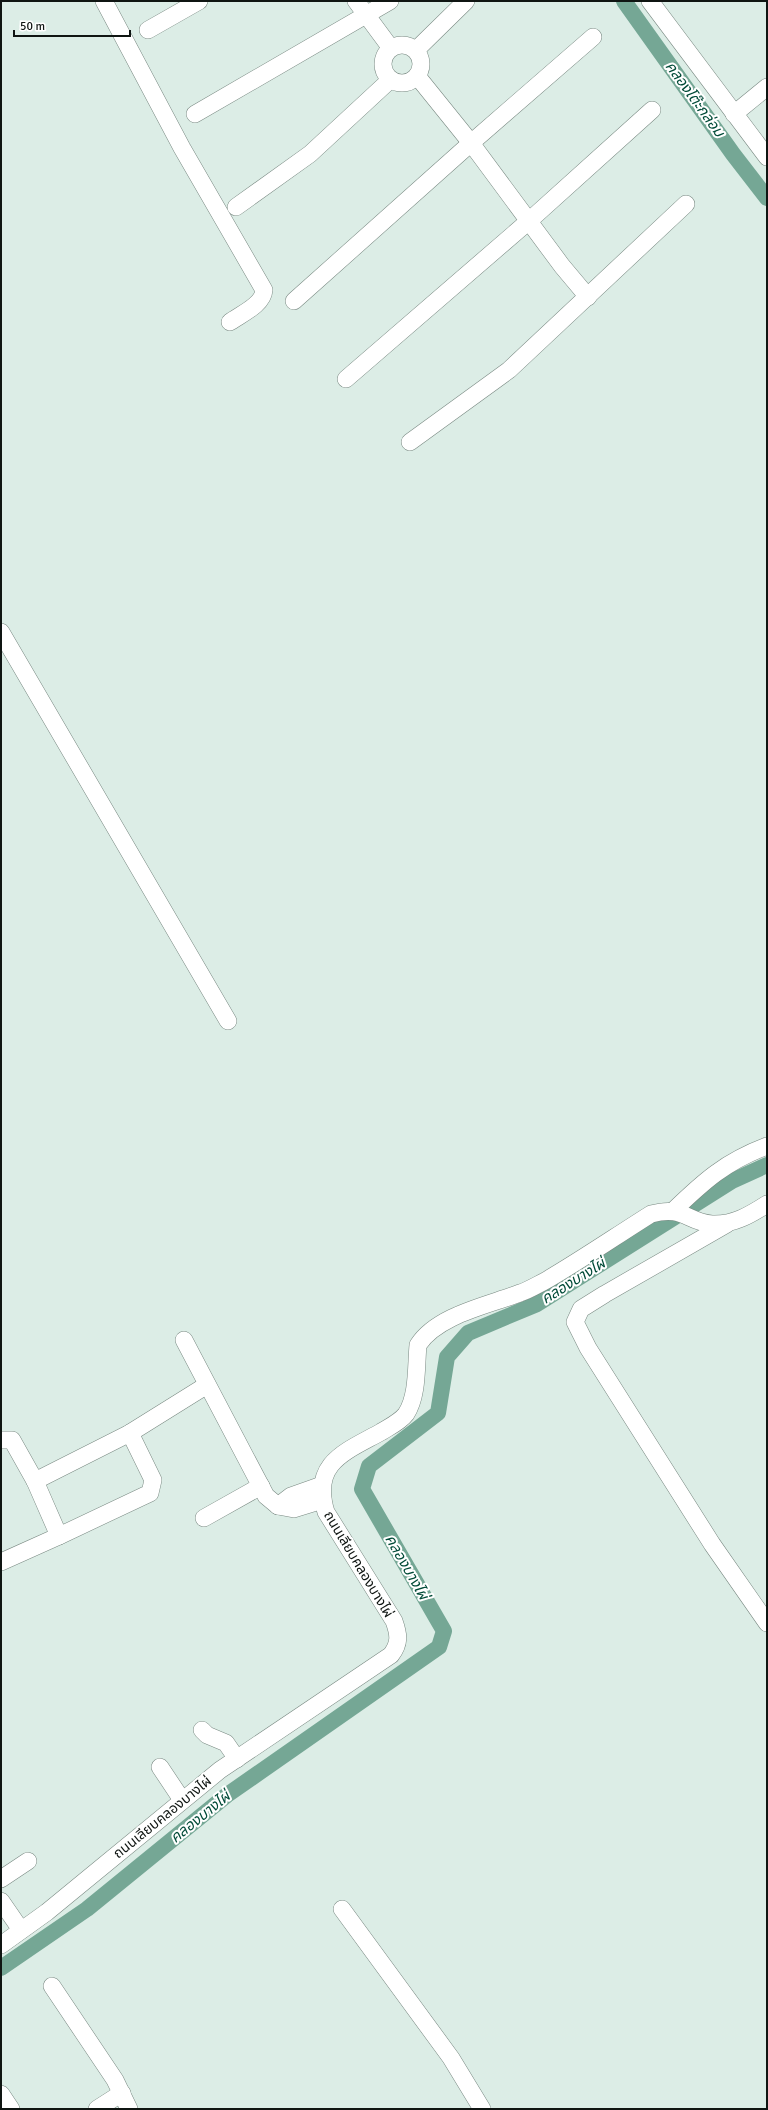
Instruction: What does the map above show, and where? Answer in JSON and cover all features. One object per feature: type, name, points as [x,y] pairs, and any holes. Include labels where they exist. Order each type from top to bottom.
[{"type":"street","points":[[104,1],[182,148],[262,286],[264,295],[259,301],[230,322]]},
{"type":"street","points":[[148,30],[199,1]]},
{"type":"street","points":[[356,1],[365,16],[390,47]]},
{"type":"street","points":[[195,114],[390,1]]},
{"type":"street","points":[[416,50],[466,1]]},
{"type":"street","points":[[650,1],[767,157]]},
{"type":"street","points":[[294,301],[471,143],[594,37]]},
{"type":"street","points":[[403,44],[416,50],[421,60],[421,66],[417,76],[404,83],[390,80],[386,75],[382,62],[390,47],[403,44]]},
{"type":"street","points":[[417,76],[471,143],[530,220],[562,266],[588,297]]},
{"type":"street","points":[[236,207],[310,154],[390,80]]},
{"type":"street","points":[[734,114],[767,87]]},
{"type":"street","points":[[346,379],[530,220],[652,110]]},
{"type":"street","points":[[410,442],[509,370],[686,204]]},
{"type":"street","points":[[1,632],[228,1021]]},
{"type":"street","points":[[676,1211],[705,1180],[723,1167],[748,1153],[767,1146]]},
{"type":"street","points":[[767,1204],[748,1216],[729,1223],[605,1294],[582,1309],[575,1322],[588,1348],[712,1544],[767,1622]]},
{"type":"street","points":[[184,1340],[266,1496],[278,1506],[291,1496],[322,1493],[327,1471],[334,1460],[388,1428],[405,1414],[410,1404],[414,1388],[418,1345],[426,1335],[446,1322],[484,1305],[521,1293],[546,1280],[651,1214],[676,1211],[711,1224],[729,1223]]},
{"type":"street","points":[[35,1481],[130,1433],[207,1384]]},
{"type":"street","points":[[1,1562],[150,1494],[154,1480],[130,1433]]},
{"type":"street","points":[[1,1440],[12,1440],[35,1481],[59,1536]]},
{"type":"street","points":[[204,1518],[261,1486]]},
{"type":"street","name":"ถนนเลียบคลองบางไผ่","points":[[1,1945],[48,1912],[182,1800],[237,1759],[391,1655],[397,1646],[398,1634],[394,1621],[326,1512],[322,1493]]},
{"type":"street","points":[[202,1730],[207,1735],[226,1743],[237,1759]]},
{"type":"street","points":[[160,1767],[182,1800]]},
{"type":"street","points":[[1,1879],[28,1861]]},
{"type":"street","points":[[1,1901],[21,1930]]},
{"type":"street","points":[[342,1909],[451,2058],[482,2109]]},
{"type":"street","points":[[52,1986],[122,2093],[129,2109]]},
{"type":"street","points":[[97,2109],[122,2093]]},
{"type":"street","points":[[1,2094],[11,2109]]},
{"type":"waterway","name":"คลองโต๊ะกล่อม","points":[[624,1],[733,154],[767,198]]},
{"type":"waterway","name":"คลองบางไผ่","points":[[1,1968],[87,1909],[227,1795],[439,1647],[444,1631],[362,1489],[369,1466],[438,1413],[447,1357],[468,1333],[537,1304],[732,1181],[767,1165]]}]
